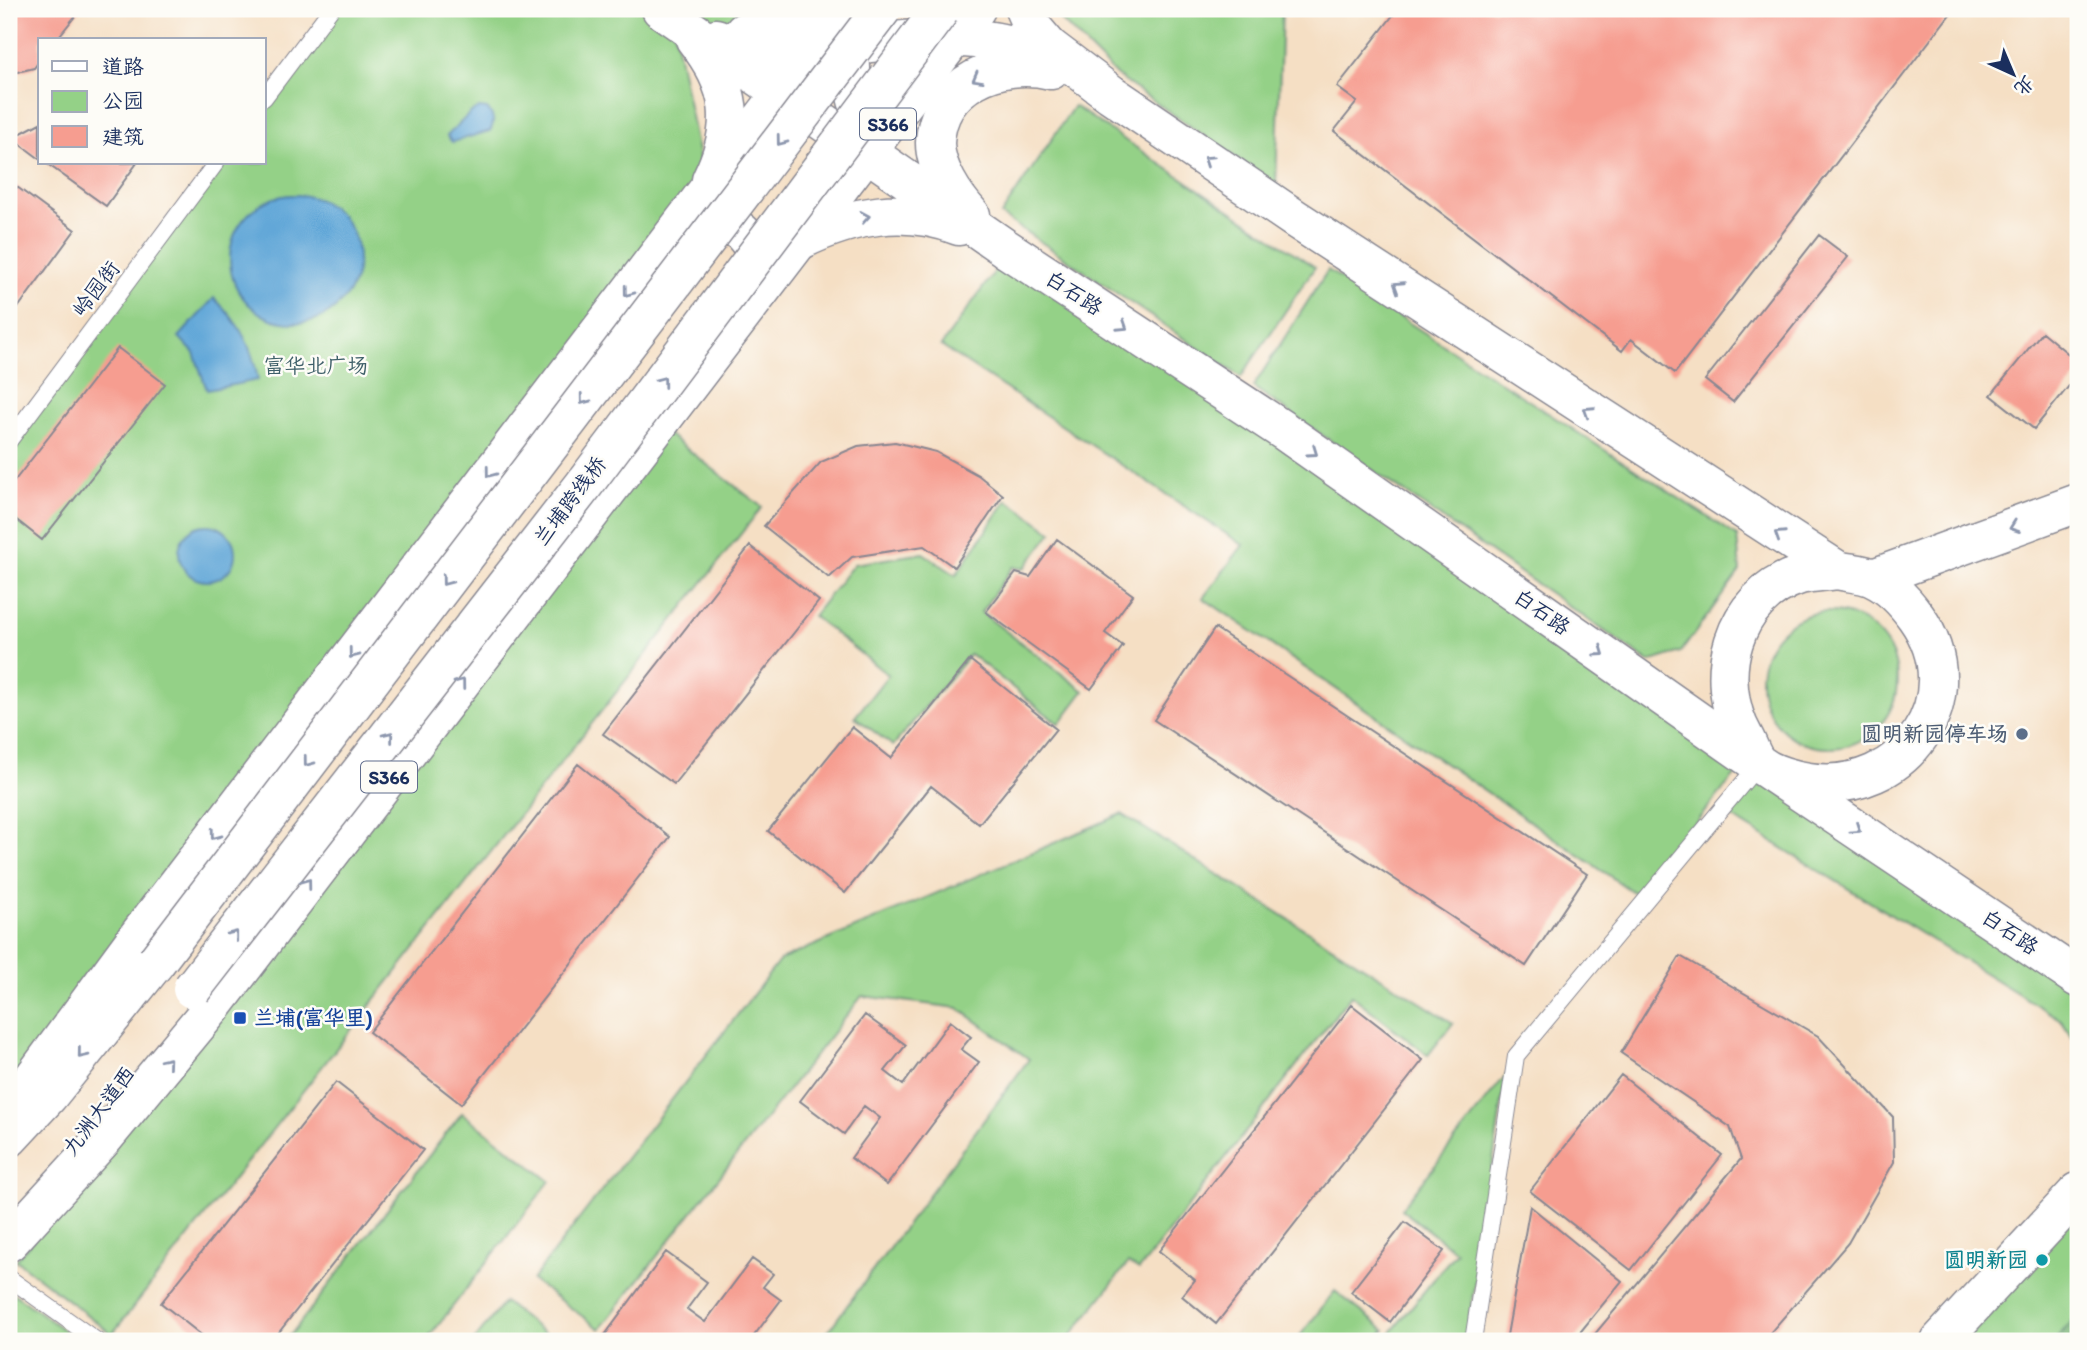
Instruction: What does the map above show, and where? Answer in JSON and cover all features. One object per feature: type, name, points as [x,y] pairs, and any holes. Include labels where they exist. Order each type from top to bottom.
[{"type":"main road","points":[[666,12],[712,29],[735,33],[771,28],[802,19],[822,9]]},
{"type":"main road","points":[[9,1111],[132,944],[708,188],[823,76],[857,9]]},
{"type":"main road","points":[[9,1138],[49,1095],[156,962],[882,9]]},
{"type":"main road","points":[[1024,9],[1032,27],[1049,47],[1111,94],[1294,218],[1855,574],[1906,603],[1931,638],[1939,678],[1932,715],[1915,744],[1891,766],[1861,780],[1828,785],[1797,781],[1759,764],[1738,727],[1727,692],[1728,654],[1742,620],[1767,593],[1800,575],[1855,574],[2078,503]]},
{"type":"main road","points":[[666,12],[729,44],[754,49],[823,76],[872,146],[917,186],[1005,248]]},
{"type":"main road","points":[[666,12],[823,76],[880,104],[900,96],[924,77]]},
{"type":"main road","points":[[666,12],[713,62],[725,91],[729,118],[728,138],[708,188]]},
{"type":"main road","points":[[823,76],[957,18],[986,38],[1016,44],[1054,60],[1111,94]]},
{"type":"main road","name":"S366","points":[[9,1242],[104,1138],[214,1005],[924,77],[957,18]]},
{"type":"main road","name":"兰埔跨线桥","points":[[192,989],[583,486],[957,18]]},
{"type":"main road","points":[[1005,248],[963,207],[942,168],[935,146],[938,122],[946,106],[976,77],[1016,66],[1059,72],[1111,94]]},
{"type":"main road","points":[[801,240],[827,180],[832,152],[823,76]]},
{"type":"main road","points":[[801,240],[835,223],[865,216],[918,215],[967,229],[1005,248]]},
{"type":"main road","points":[[670,238],[684,227],[707,220],[717,219],[734,225],[749,238],[758,259],[760,285],[754,300]]},
{"type":"main road","name":"白石路","points":[[1005,248],[1283,431],[1759,764],[2078,978]]},
{"type":"main road","name":"九洲大道西","points":[[9,1236],[87,1124],[192,989]]},
{"type":"main road","points":[[1940,1341],[2078,1192]]},
{"type":"lane","points":[[266,95],[331,9]]},
{"type":"lane","name":"岭园街","points":[[9,441],[215,164]]},
{"type":"lane","points":[[1473,1341],[1516,1056],[1759,764]]},
{"type":"lane","points":[[9,1278],[97,1341]]},
{"type":"green space","name":"富华北广场","points":[[332,9],[845,9],[726,31],[671,15],[705,187],[9,1104],[9,443],[216,164],[266,164],[266,96]]},
{"type":"green space","points":[[1050,9],[1282,9],[1276,185],[1117,76]]},
{"type":"green space","points":[[1074,106],[1315,267],[1241,377],[1001,215]]},
{"type":"green space","points":[[1006,256],[1742,767],[1636,894],[1203,598],[1243,545],[941,346]]},
{"type":"green space","points":[[1328,270],[1737,536],[1740,571],[1681,652],[1649,662],[1253,387]]},
{"type":"green space","points":[[665,432],[762,507],[112,1334],[16,1260],[108,1149]]},
{"type":"green space","points":[[1007,500],[1052,532],[1024,569],[1013,567],[981,612],[1084,691],[1059,724],[970,654],[893,746],[855,717],[888,675],[813,616],[854,564],[923,553],[956,575]]},
{"type":"green space","points":[[1829,612],[1855,617],[1877,632],[1892,654],[1897,680],[1892,706],[1877,728],[1855,743],[1829,748],[1803,743],[1781,728],[1766,706],[1761,680],[1766,654],[1781,632],[1803,617]]},
{"type":"green space","points":[[1760,769],[2078,984],[2078,1047],[2061,1020],[1724,812]]},
{"type":"green space","points":[[1122,814],[1453,1023],[1428,1055],[1351,995],[1139,1270],[1128,1263],[1067,1341],[821,1341],[1029,1059],[958,1008],[862,996],[600,1329],[532,1280],[780,960]]},
{"type":"green space","points":[[1506,1075],[1466,1341],[1384,1341],[1456,1252],[1401,1209]]},
{"type":"green space","points":[[462,1113],[550,1181],[426,1341],[286,1341]]},
{"type":"green space","name":"圆明新园","points":[[2078,1180],[2078,1341],[1934,1341]]},
{"type":"green space","points":[[9,1290],[79,1341],[9,1341]]},
{"type":"green space","points":[[1335,1291],[1385,1330],[1376,1341],[1296,1341]]},
{"type":"green space","points":[[504,1302],[555,1341],[474,1341]]},
{"type":"green space","points":[[2078,1315],[2078,1341],[2054,1341]]},
{"type":"water","points":[[479,108],[487,109],[492,117],[490,131],[452,142],[447,136],[470,113]]},
{"type":"water","points":[[294,195],[319,200],[339,214],[353,234],[358,259],[353,284],[339,304],[319,318],[294,323],[269,318],[249,304],[235,284],[230,259],[235,234],[249,214],[269,200]]},
{"type":"water","points":[[214,298],[231,316],[243,335],[258,380],[207,390],[194,353],[179,337]]},
{"type":"water","points":[[202,525],[212,525],[227,533],[233,542],[233,564],[227,573],[212,581],[202,581],[184,569],[179,558],[179,548],[191,530]]},
{"type":"building","points":[[9,9],[80,10],[58,38],[38,38],[38,63],[34,68],[9,74]]},
{"type":"building","points":[[1398,9],[1954,9],[1675,373],[1631,339],[1622,351],[1334,131],[1357,102],[1337,87]]},
{"type":"building","points":[[38,124],[38,158],[12,138]]},
{"type":"building","points":[[47,164],[136,164],[106,206]]},
{"type":"building","points":[[9,181],[75,230],[9,320]]},
{"type":"building","points":[[1819,235],[1848,257],[1733,402],[1705,380]]},
{"type":"building","points":[[2042,332],[2078,362],[2078,375],[2034,429],[1991,395]]},
{"type":"building","points":[[118,348],[165,384],[42,540],[9,514],[9,488]]},
{"type":"building","points":[[895,442],[936,452],[978,475],[1003,495],[954,567],[924,546],[852,557],[829,578],[764,526],[821,462],[858,446]]},
{"type":"building","points":[[1057,539],[1133,595],[1105,633],[1123,646],[1091,689],[986,612],[1016,573],[1030,577]]},
{"type":"building","points":[[750,546],[819,601],[674,784],[603,734]]},
{"type":"building","points":[[1215,628],[1587,874],[1526,966],[1154,720]]},
{"type":"building","points":[[970,660],[1056,729],[979,824],[931,786],[845,893],[768,831],[852,727],[891,758]]},
{"type":"building","points":[[578,764],[670,837],[461,1104],[369,1032]]},
{"type":"building","points":[[1680,956],[1818,1036],[1893,1117],[1894,1162],[1848,1243],[1763,1341],[1589,1341],[1741,1159],[1730,1127],[1621,1053]]},
{"type":"building","points":[[1352,1005],[1423,1060],[1216,1324],[1182,1296],[1195,1280],[1159,1251]]},
{"type":"building","points":[[865,1015],[906,1045],[885,1071],[903,1085],[950,1021],[971,1037],[961,1049],[979,1062],[887,1185],[851,1158],[880,1118],[864,1106],[844,1134],[800,1101]]},
{"type":"building","points":[[1621,1075],[1722,1155],[1631,1270],[1530,1191]]},
{"type":"building","points":[[336,1082],[423,1150],[272,1341],[209,1341],[161,1303]]},
{"type":"building","points":[[1530,1206],[1622,1281],[1573,1341],[1506,1341]]},
{"type":"building","points":[[1405,1222],[1444,1251],[1390,1322],[1351,1292]]},
{"type":"building","points":[[666,1252],[707,1282],[687,1309],[705,1322],[752,1259],[773,1274],[763,1287],[781,1300],[750,1341],[602,1339]]},
{"type":"place","name":"圆明新园停车场","points":[[2022,734]]},
{"type":"place","name":"兰埔(富华里)","points":[[240,1018]]},
{"type":"place","name":"圆明新园","points":[[2042,1260]]}]
